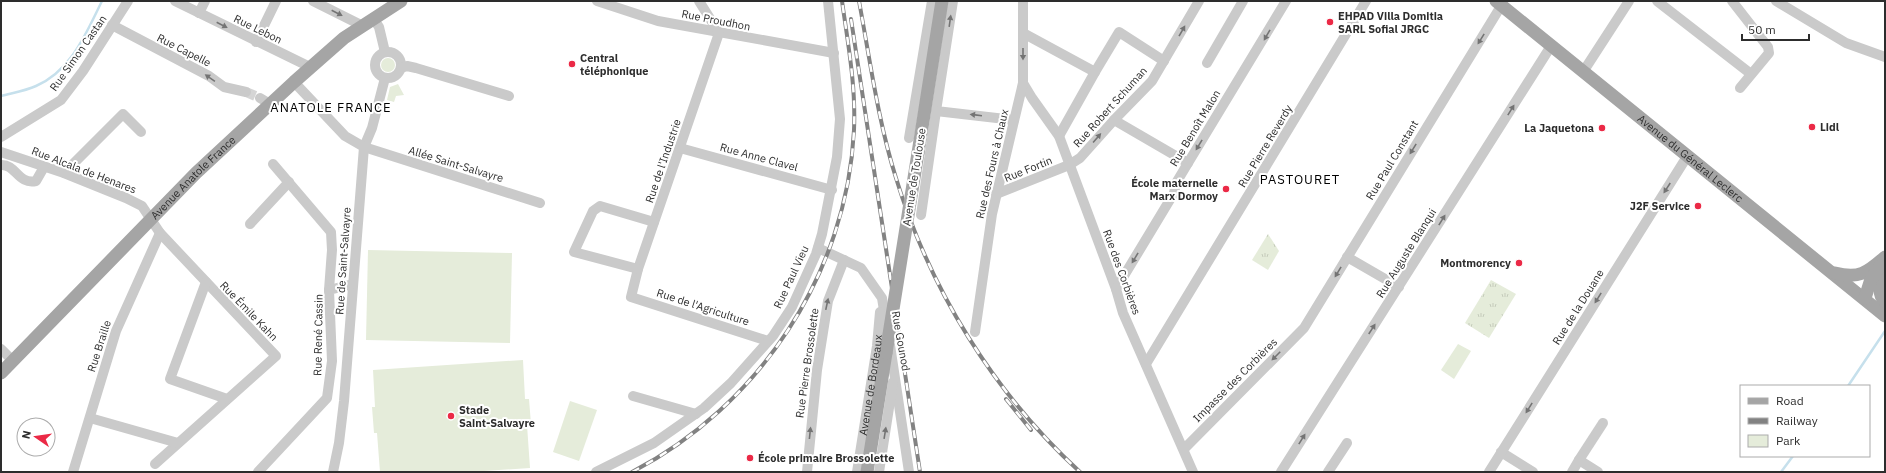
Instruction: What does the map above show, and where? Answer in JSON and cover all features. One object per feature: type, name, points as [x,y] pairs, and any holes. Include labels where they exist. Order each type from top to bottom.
[{"type":"main road","name":"Avenue Anatole France","points":[[1,373],[265,101],[294,82],[361,25],[401,1]]},
{"type":"main road","name":"Avenue de Toulouse","points":[[886,353],[942,1]]},
{"type":"main road","name":"Avenue du Général Leclerc","points":[[1499,3],[1865,298],[1883,310]]},
{"type":"main road","points":[[1834,273],[1848,276],[1860,275],[1872,269],[1885,258]]},
{"type":"main road","points":[[1865,298],[1871,279],[1885,258]]},
{"type":"main road","points":[[1883,310],[1880,290],[1881,283],[1885,275]]},
{"type":"main road","name":"Avenue de Bordeaux","points":[[867,472],[886,353]]},
{"type":"street","name":"Rue Simon Castan","points":[[1,137],[61,100],[128,1]]},
{"type":"street","name":"Rue Lebon","points":[[175,1],[256,42],[310,67]]},
{"type":"street","points":[[199,13],[205,1]]},
{"type":"street","points":[[256,42],[276,1]]},
{"type":"street","points":[[313,1],[361,25]]},
{"type":"street","name":"Rue Proudhon","points":[[597,1],[615,4],[658,21],[834,53]]},
{"type":"street","points":[[699,1],[719,33]]},
{"type":"street","name":"Rue Paul Vieu","points":[[596,472],[654,443],[696,414],[731,383],[768,341],[792,307],[818,248],[832,190],[837,157],[840,119],[828,1]]},
{"type":"street","name":"Avenue de Toulouse","points":[[909,138],[932,1]]},
{"type":"street","name":"Avenue de Toulouse","points":[[921,214],[953,1]]},
{"type":"street","name":"Rue des Fours à Chaux","points":[[974,332],[996,194],[1024,83],[1023,1]]},
{"type":"street","name":"Rue Robert Schuman","points":[[1069,165],[1080,158],[1152,81],[1199,1]]},
{"type":"street","points":[[1207,63],[1244,1]]},
{"type":"street","name":"Rue Benoît Malon","points":[[1116,289],[1174,193],[1176,183],[1286,1]]},
{"type":"street","name":"Rue Pierre Reverdy","points":[[1146,364],[1366,1]]},
{"type":"street","points":[[1584,72],[1628,1]]},
{"type":"street","points":[[1657,1],[1751,74]]},
{"type":"street","points":[[1732,1],[1768,47],[1769,53],[1740,88]]},
{"type":"street","points":[[1776,1],[1846,43],[1885,57]]},
{"type":"street","name":"Rue Paul Constant","points":[[1304,328],[1499,3]]},
{"type":"street","points":[[373,18],[379,27],[385,52]]},
{"type":"street","name":"Rue Capelle","points":[[112,25],[209,76],[224,87],[246,92]]},
{"type":"street","points":[[1060,136],[1119,32],[1164,61]]},
{"type":"street","name":"Rue de l'Industrie","points":[[631,296],[638,269],[719,33]]},
{"type":"street","points":[[1023,33],[1095,72]]},
{"type":"street","name":"Rue Auguste Blanqui","points":[[1281,472],[1551,46]]},
{"type":"street","points":[[385,52],[396,55],[400,60],[401,68],[400,72],[394,77],[384,78],[377,73],[374,67],[379,55],[385,52]]},
{"type":"street","points":[[401,68],[407,66],[416,68],[509,96]]},
{"type":"street","name":"Rue de Saint-Salvayre","points":[[333,472],[339,443],[344,401],[364,148],[372,128],[384,78]]},
{"type":"street","points":[[294,82],[345,136],[364,148]]},
{"type":"street","name":"Rue des Corbières","points":[[1024,83],[1032,98],[1060,136],[1069,165],[1116,289],[1123,313],[1193,472]]},
{"type":"street","points":[[936,111],[1014,120]]},
{"type":"street","points":[[64,173],[123,114],[141,132]]},
{"type":"street","points":[[1114,120],[1188,163]]},
{"type":"street","name":"Allée Saint-Salvayre","points":[[364,148],[540,203]]},
{"type":"street","name":"Rue Anne Clavel","points":[[680,148],[832,190]]},
{"type":"street","name":"Rue Alcala de Henares","points":[[1,152],[64,173],[131,200],[142,206],[150,220]]},
{"type":"street","name":"Rue de la Douane","points":[[1489,472],[1688,156]]},
{"type":"street","points":[[273,164],[331,232],[332,250],[329,290]]},
{"type":"street","points":[[1,165],[9,166],[25,181],[31,182],[36,181],[44,167]]},
{"type":"street","name":"Rue Fortin","points":[[996,194],[1069,165]]},
{"type":"street","points":[[250,224],[288,182]]},
{"type":"street","points":[[638,269],[574,252],[593,211],[600,206],[654,222]]},
{"type":"street","name":"Rue Émile Kahn","points":[[150,220],[276,356],[155,464]]},
{"type":"street","name":"Rue Braille","points":[[73,472],[116,331],[160,232]]},
{"type":"street","name":"Rue Gounod","points":[[818,248],[861,268],[882,298],[909,472]]},
{"type":"street","points":[[1347,257],[1399,288]]},
{"type":"street","name":"Rue Pierre Brossolette","points":[[807,472],[817,370],[828,301],[844,260]]},
{"type":"street","points":[[206,282],[170,379],[227,399]]},
{"type":"street","name":"Rue René Cassin","points":[[258,472],[327,398],[332,361],[329,290],[353,284]]},
{"type":"street","name":"Rue de l'Agriculture","points":[[631,296],[768,341]]},
{"type":"street","name":"Avenue de Bordeaux","points":[[857,472],[877,346],[882,298]]},
{"type":"street","name":"Impasse des Corbières","points":[[1184,449],[1304,328]]},
{"type":"street","points":[[1,349],[13,361]]},
{"type":"street","name":"Avenue de Bordeaux","points":[[879,472],[894,372]]},
{"type":"street","points":[[633,396],[696,414]]},
{"type":"street","points":[[90,418],[178,443]]},
{"type":"street","points":[[1572,472],[1602,423]]},
{"type":"street","points":[[1328,472],[1347,443]]},
{"type":"street","points":[[1501,452],[1533,472]]},
{"type":"street","points":[[1579,460],[1598,472]]},
{"type":"green space","points":[[385,58],[391,58],[395,62],[395,68],[391,72],[385,72],[381,68],[381,62]]},
{"type":"green space","points":[[398,84],[404,95],[396,96],[394,102],[387,100],[390,87]]},
{"type":"green space","points":[[1268,234],[1279,251],[1268,270],[1252,260]]},
{"type":"green space","points":[[368,250],[512,253],[510,343],[366,340]]},
{"type":"green space","points":[[1491,280],[1516,294],[1489,338],[1465,323]]},
{"type":"green space","points":[[1458,344],[1471,351],[1454,379],[1441,370]]},
{"type":"green space","name":"Stade Saint-Salvayre","points":[[523,360],[525,399],[529,399],[531,424],[527,425],[530,468],[469,472],[380,472],[377,433],[374,433],[372,407],[375,407],[373,370]]},
{"type":"green space","points":[[570,401],[597,410],[579,461],[553,452]]},
{"type":"waterway","points":[[1,96],[23,91],[36,86],[49,79],[59,70],[68,61],[84,38],[102,1]]},
{"type":"waterway","points":[[1849,385],[1885,331]]},
{"type":"waterway","points":[[1781,472],[1792,457]]},
{"type":"tunnel","points":[[246,92],[260,98]]},
{"type":"railway","points":[[632,472],[678,444],[719,411],[756,373],[788,330],[814,284],[834,235],[848,183],[854,130],[853,81],[842,1]]},
{"type":"railway","points":[[859,1],[884,135],[910,220],[927,260],[946,299],[968,337],[993,374],[1049,441],[1080,472]]},
{"type":"railway","points":[[851,19],[920,472]]},
{"type":"railway","points":[[1006,399],[1031,430]]},
{"type":"place","name":"EHPAD Villa Domitia SARL Sofial JRGC","points":[[1330,22]]},
{"type":"place","name":"Central téléphonique","points":[[572,64]]},
{"type":"place","name":"Lidl","points":[[1812,127]]},
{"type":"place","name":"La Jaquetona","points":[[1602,128]]},
{"type":"place","name":"École maternelle Marx Dormoy","points":[[1226,189]]},
{"type":"place","name":"J2F Service","points":[[1698,206]]},
{"type":"place","name":"Montmorency","points":[[1519,263]]},
{"type":"place","name":"Stade Saint-Salvayre","points":[[451,416]]},
{"type":"place","name":"École primaire Brossolette","points":[[750,458]]},
{"type":"district","name":"ANATOLE FRANCE","points":[[331,107]]},
{"type":"district","name":"PASTOURET","points":[[1300,179]]}]
